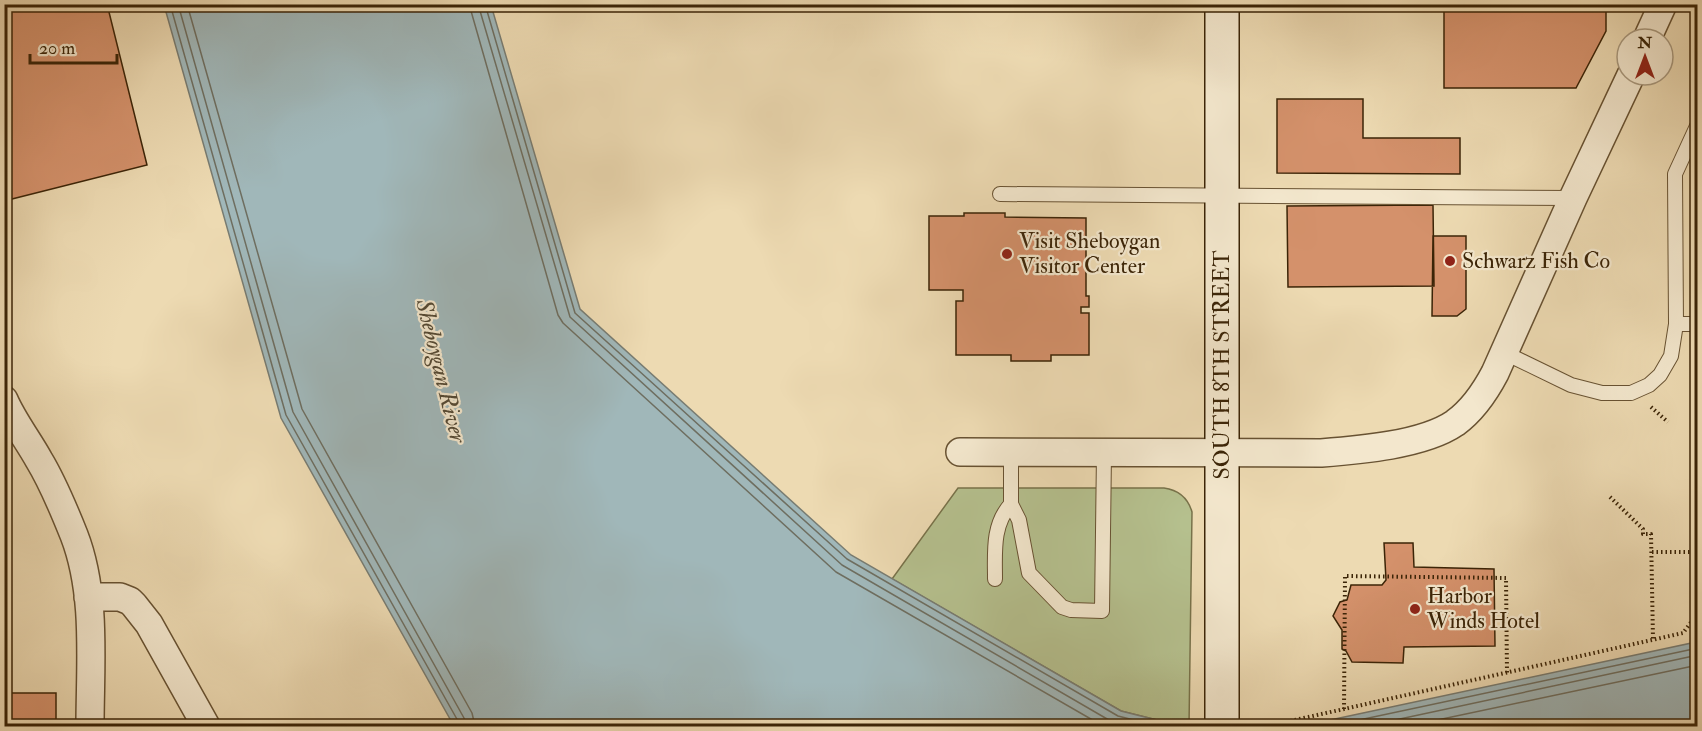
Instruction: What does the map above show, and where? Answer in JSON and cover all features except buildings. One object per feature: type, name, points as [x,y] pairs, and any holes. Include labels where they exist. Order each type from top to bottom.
[{"type":"main road","name":"SOUTH 8TH STREET","points":[[1222,4],[1222,711]]},
{"type":"street","points":[[1652,27],[1663,4]]},
{"type":"street","points":[[960,452],[1321,453],[1362,450],[1439,432],[1461,418],[1479,400],[1505,353],[1573,198],[1625,87]]},
{"type":"street","points":[[8,417],[42,465],[74,536],[82,564],[88,597],[90,726]]},
{"type":"street","points":[[88,597],[120,597],[134,605],[149,624],[206,726]]},
{"type":"lane","points":[[1505,353],[1579,388],[1610,394],[1631,393],[1649,385],[1664,370],[1671,356],[1676,324],[1675,174],[1698,124]]},
{"type":"lane","points":[[1000,194],[1573,198]]},
{"type":"lane","points":[[1676,324],[1698,324]]},
{"type":"lane","points":[[1011,453],[1011,504],[1019,520],[1027,568],[1032,578],[1062,607],[1071,610],[1102,611],[1104,453]]},
{"type":"lane","points":[[995,579],[996,533],[1004,512],[1011,504]]},
{"type":"path","points":[[1650,406],[1668,422]]},
{"type":"path","points":[[1610,497],[1643,529],[1643,534],[1651,534],[1653,639]]},
{"type":"path","points":[[1652,552],[1698,552]]},
{"type":"path","points":[[1344,709],[1345,576],[1506,578],[1507,673]]},
{"type":"path","points":[[1286,722],[1683,633],[1698,613]]},
{"type":"green space","points":[[958,488],[1164,488],[1178,493],[1185,499],[1192,512],[1189,726],[1121,711],[892,579]]},
{"type":"water","name":"Sheboygan River","points":[[164,5],[491,5],[580,309],[851,555],[1121,711],[1181,726],[454,726],[281,418]]},
{"type":"water","points":[[1697,640],[1697,726],[1302,726],[1696,642]]},
{"type":"place","name":"Visit Sheboygan Visitor Center","points":[[1007,254]]},
{"type":"place","name":"Schwarz Fish Co","points":[[1450,261]]},
{"type":"place","name":"Harbor Winds Hotel","points":[[1415,609]]}]
